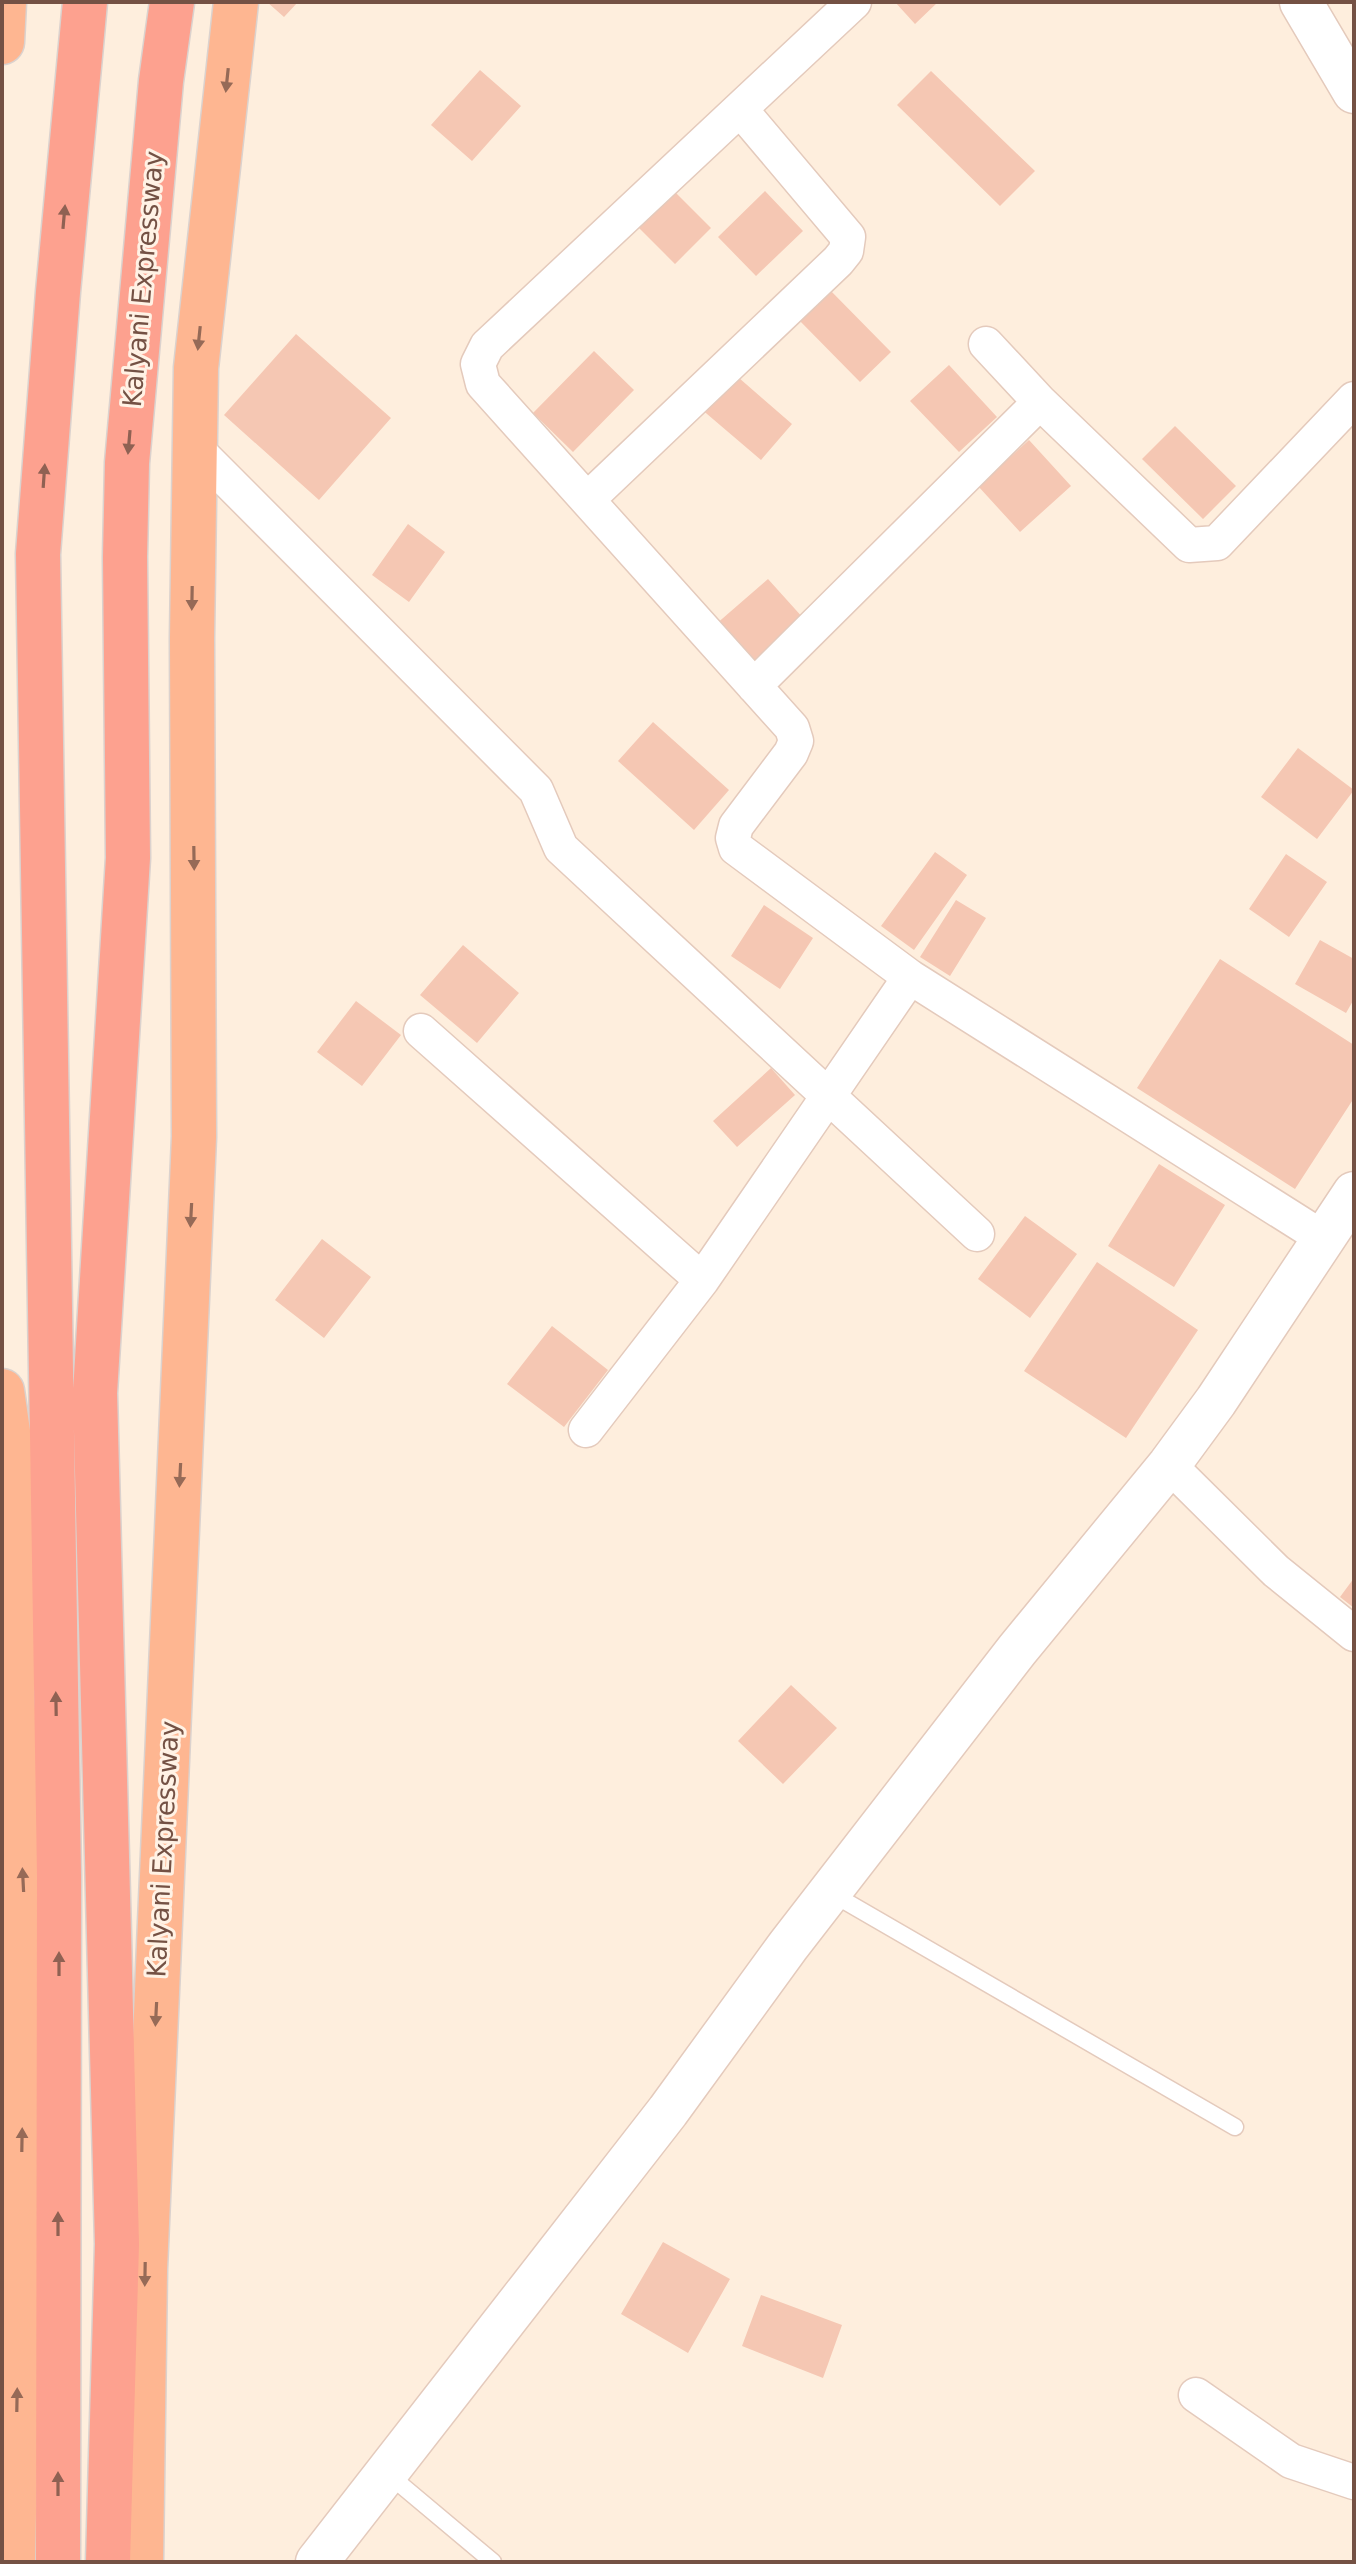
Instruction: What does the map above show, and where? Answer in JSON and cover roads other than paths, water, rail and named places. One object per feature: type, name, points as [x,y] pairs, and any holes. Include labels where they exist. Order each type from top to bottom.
[{"type":"highway","points":[[2,38],[4,2]]},
{"type":"highway","points":[[58,2562],[59,1875],[38,554],[85,2]]},
{"type":"highway","name":"Kalyani Expressway","points":[[108,2562],[117,2244],[95,1393],[128,858],[127,463],[161,81],[172,2]]},
{"type":"highway","name":"Kalyani Expressway","points":[[141,2562],[145,2269],[194,1137],[192,654],[196,368],[236,2]]},
{"type":"highway","points":[[2,1391],[16,1486],[7,1694],[20,1931],[13,2562]]},
{"type":"street","points":[[854,2],[487,346],[478,364],[483,384],[792,728],[796,741],[791,753],[736,826],[733,838],[736,848],[910,977],[1323,1238]]},
{"type":"street","points":[[1301,2],[1354,92]]},
{"type":"street","points":[[588,499],[846,251],[848,237],[740,109]]},
{"type":"street","points":[[986,344],[1040,402],[1189,545],[1217,543],[1354,399]]},
{"type":"street","points":[[754,686],[1040,402]]},
{"type":"street","points":[[194,447],[536,790],[561,848],[977,1234]]},
{"type":"street","points":[[586,1430],[702,1280],[910,977]]},
{"type":"street","points":[[421,1031],[702,1280]]},
{"type":"street","points":[[317,2562],[658,2123],[829,1893],[1017,1650],[1169,1465],[1216,1401],[1354,1193]]},
{"type":"street","points":[[1169,1465],[1276,1571],[1354,1634]]},
{"type":"street","points":[[1196,2395],[1291,2461],[1354,2482]]},
{"type":"lane","points":[[829,1893],[1235,2127]]},
{"type":"lane","points":[[387,2473],[493,2562]]}]
